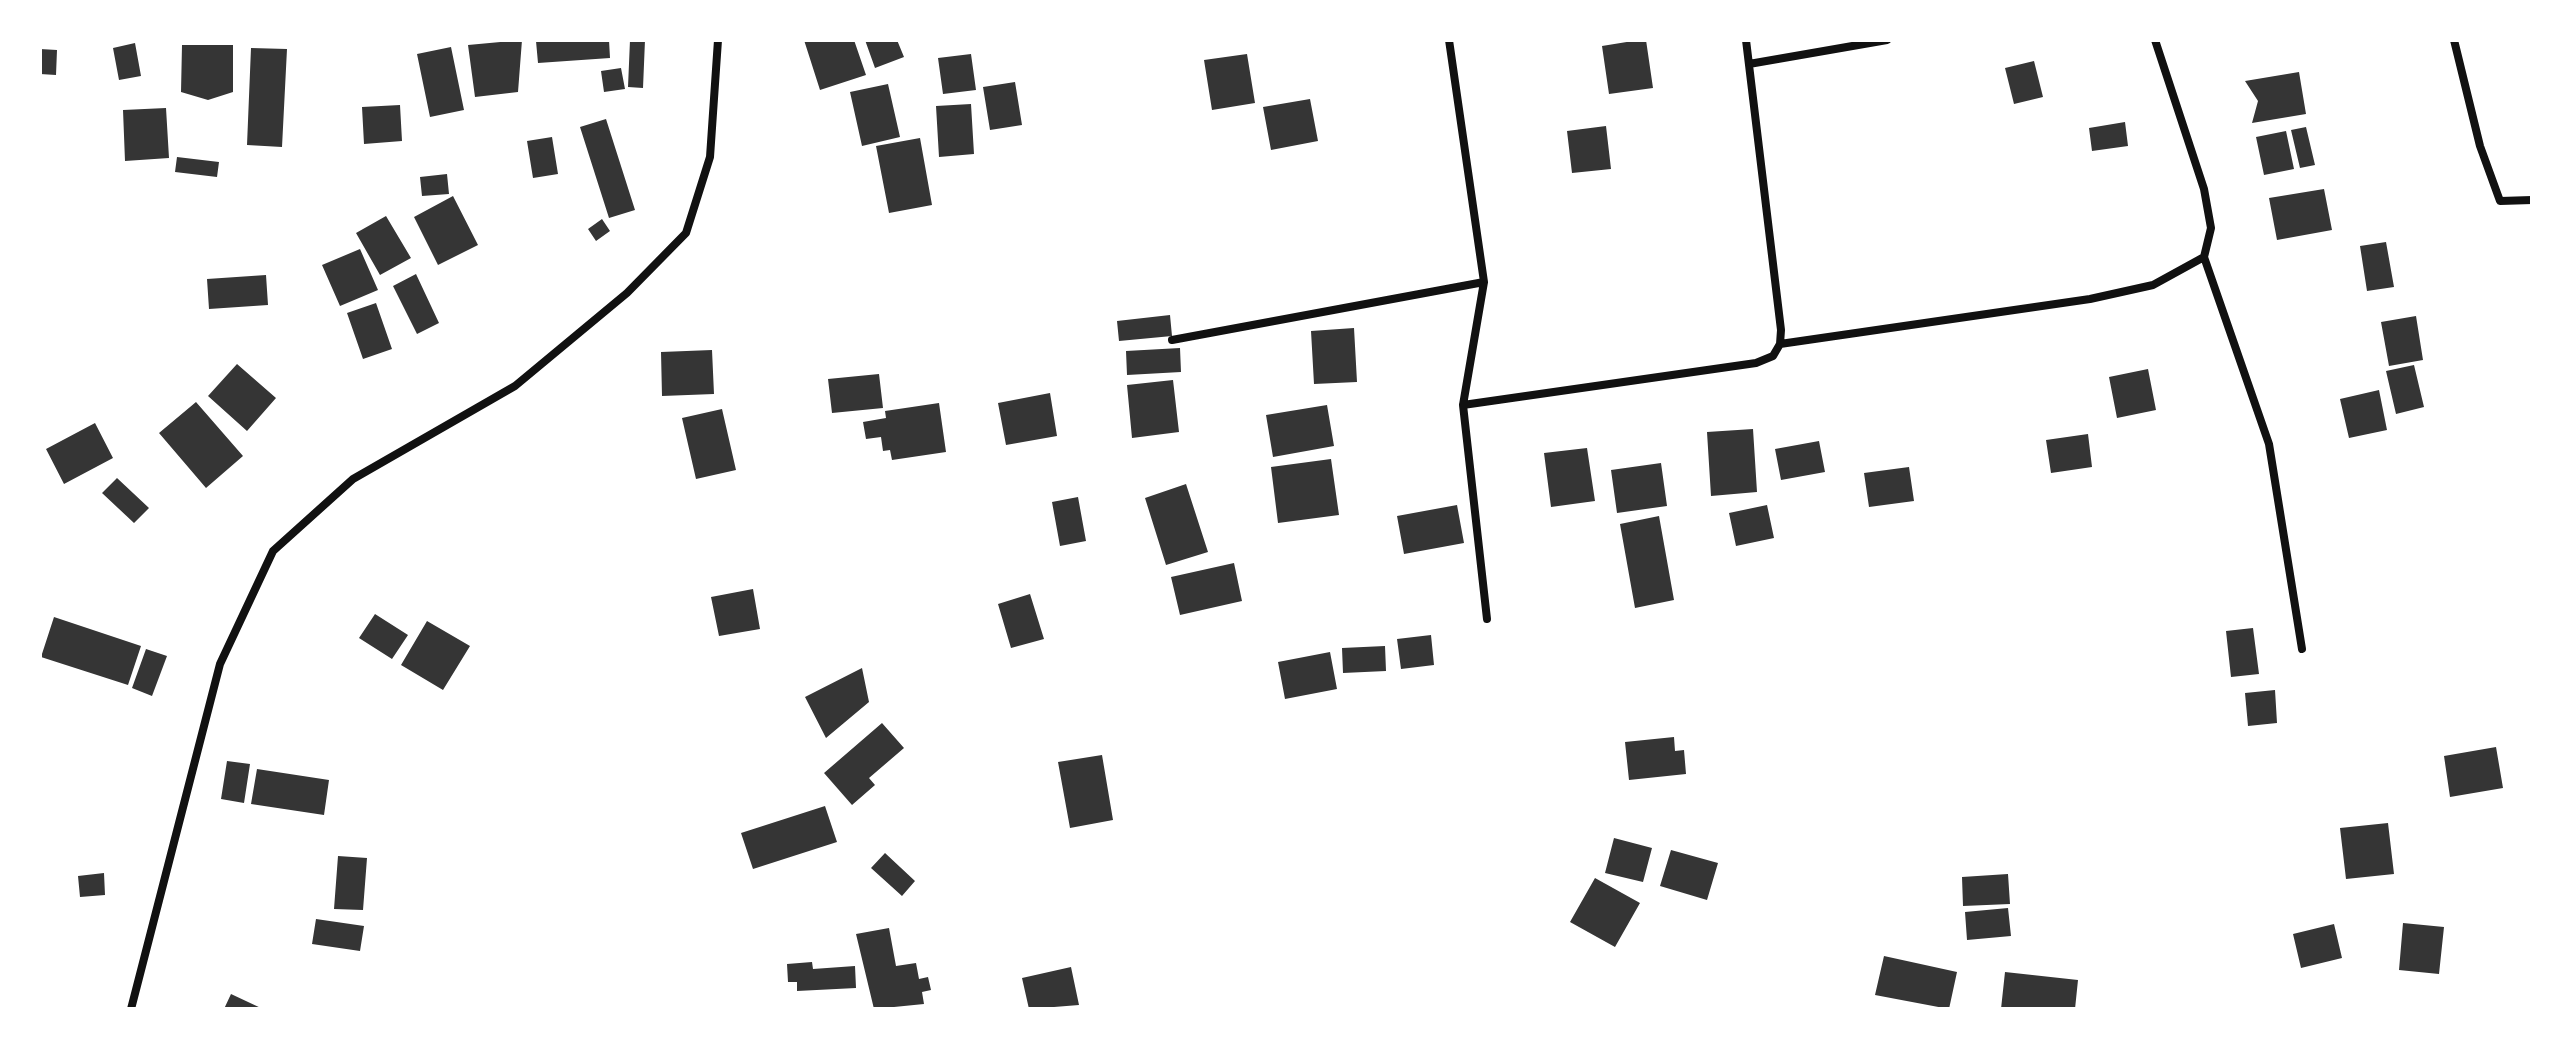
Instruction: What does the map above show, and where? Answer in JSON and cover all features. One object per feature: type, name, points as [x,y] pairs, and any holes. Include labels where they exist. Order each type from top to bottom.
[{"type":"street","points":[[131,1009],[220,664],[273,551],[353,479],[515,386],[627,293],[686,233],[710,157],[718,40]]},
{"type":"street","points":[[1449,40],[1484,282],[1463,405],[1487,619]]},
{"type":"street","points":[[1463,405],[1756,363],[1773,356],[1780,344],[1781,330],[1746,40]]},
{"type":"street","points":[[1749,64],[1887,40]]},
{"type":"street","points":[[2155,40],[2204,189],[2211,228],[2204,257],[2269,444],[2302,649]]},
{"type":"street","points":[[2454,40],[2480,146],[2500,201],[2532,200]]},
{"type":"street","points":[[1780,344],[2090,299],[2153,285],[2204,257]]},
{"type":"street","points":[[1172,340],[1484,282]]},
{"type":"building","points":[[522,40],[518,92],[475,97],[468,45]]},
{"type":"building","points":[[609,40],[610,58],[538,63],[536,41]]},
{"type":"building","points":[[630,40],[645,40],[643,88],[628,87]]},
{"type":"building","points":[[804,40],[854,40],[866,75],[820,90]]},
{"type":"building","points":[[865,40],[897,40],[904,57],[875,68]]},
{"type":"building","points":[[1646,40],[1653,88],[1609,94],[1602,46]]},
{"type":"building","points":[[135,43],[141,76],[119,80],[113,48]]},
{"type":"building","points":[[182,45],[233,45],[233,92],[208,100],[181,92]]},
{"type":"building","points":[[451,47],[464,110],[430,117],[417,54]]},
{"type":"building","points":[[251,48],[287,49],[282,147],[247,145]]},
{"type":"building","points":[[40,49],[57,50],[56,75],[40,74]]},
{"type":"building","points":[[971,54],[976,90],[943,94],[938,58]]},
{"type":"building","points":[[1247,54],[1255,103],[1212,110],[1204,60]]},
{"type":"building","points":[[2034,61],[2043,97],[2014,104],[2005,68]]},
{"type":"building","points":[[621,68],[625,89],[604,92],[601,71]]},
{"type":"building","points":[[2299,72],[2306,114],[2252,123],[2258,101],[2245,81]]},
{"type":"building","points":[[1015,82],[1022,125],[990,130],[983,87]]},
{"type":"building","points":[[888,84],[900,137],[862,146],[850,92]]},
{"type":"building","points":[[1310,99],[1318,141],[1271,150],[1263,107]]},
{"type":"building","points":[[971,104],[974,154],[939,157],[936,106]]},
{"type":"building","points":[[400,105],[402,141],[364,144],[362,107]]},
{"type":"building","points":[[166,108],[169,158],[125,161],[123,110]]},
{"type":"building","points":[[606,119],[635,210],[609,218],[580,127]]},
{"type":"building","points":[[2125,122],[2128,146],[2092,151],[2089,128]]},
{"type":"building","points":[[1606,126],[1611,169],[1572,173],[1567,131]]},
{"type":"building","points":[[2306,127],[2315,165],[2300,168],[2291,130]]},
{"type":"building","points":[[2286,131],[2294,169],[2264,175],[2256,137]]},
{"type":"building","points":[[552,137],[558,174],[533,178],[527,141]]},
{"type":"building","points":[[920,138],[932,205],[889,213],[876,146]]},
{"type":"building","points":[[177,157],[219,162],[217,177],[175,172]]},
{"type":"building","points":[[447,174],[449,194],[422,196],[420,177]]},
{"type":"building","points":[[2324,189],[2332,230],[2277,240],[2269,198]]},
{"type":"building","points":[[453,196],[478,245],[438,265],[414,217]]},
{"type":"building","points":[[386,216],[411,258],[380,275],[356,233]]},
{"type":"building","points":[[602,219],[610,231],[596,241],[588,229]]},
{"type":"building","points":[[2386,242],[2394,287],[2367,291],[2360,246]]},
{"type":"building","points":[[360,249],[378,290],[340,306],[322,265]]},
{"type":"building","points":[[416,274],[439,323],[417,334],[393,286]]},
{"type":"building","points":[[266,275],[268,305],[209,309],[207,279]]},
{"type":"building","points":[[376,303],[392,349],[363,359],[347,313]]},
{"type":"building","points":[[1170,315],[1172,336],[1119,341],[1117,321]]},
{"type":"building","points":[[2416,316],[2423,360],[2389,366],[2381,322]]},
{"type":"building","points":[[1354,328],[1357,382],[1314,384],[1311,331]]},
{"type":"building","points":[[1180,348],[1181,372],[1127,375],[1126,351]]},
{"type":"building","points":[[712,350],[714,394],[662,396],[661,352]]},
{"type":"building","points":[[237,364],[276,398],[247,431],[208,396]]},
{"type":"building","points":[[2414,365],[2424,407],[2396,414],[2386,371]]},
{"type":"building","points":[[2148,369],[2156,410],[2117,418],[2109,377]]},
{"type":"building","points":[[879,374],[883,408],[832,413],[828,379]]},
{"type":"building","points":[[1173,380],[1179,432],[1132,438],[1127,385]]},
{"type":"building","points":[[2379,390],[2387,430],[2349,438],[2340,399]]},
{"type":"building","points":[[1050,393],[1057,436],[1006,445],[998,403]]},
{"type":"building","points":[[196,402],[243,456],[206,488],[159,433]]},
{"type":"building","points":[[939,403],[946,452],[892,460],[890,450],[883,451],[881,437],[866,439],[863,422],[886,418],[885,411]]},
{"type":"building","points":[[1327,405],[1334,446],[1273,457],[1266,415]]},
{"type":"building","points":[[722,409],[736,470],[696,479],[682,418]]},
{"type":"building","points":[[95,423],[113,458],[64,484],[46,449]]},
{"type":"building","points":[[1753,429],[1757,492],[1711,496],[1707,432]]},
{"type":"building","points":[[2088,434],[2092,467],[2051,473],[2046,440]]},
{"type":"building","points":[[1819,441],[1825,472],[1781,480],[1775,449]]},
{"type":"building","points":[[1587,448],[1595,501],[1551,507],[1544,453]]},
{"type":"building","points":[[1331,459],[1339,515],[1278,523],[1271,467]]},
{"type":"building","points":[[1661,463],[1667,506],[1617,513],[1611,470]]},
{"type":"building","points":[[1909,467],[1914,501],[1869,507],[1864,473]]},
{"type":"building","points":[[117,478],[149,508],[134,523],[102,493]]},
{"type":"building","points":[[1186,484],[1208,552],[1166,565],[1145,498]]},
{"type":"building","points":[[1078,497],[1086,541],[1060,546],[1052,502]]},
{"type":"building","points":[[1457,505],[1464,543],[1404,554],[1397,516]]},
{"type":"building","points":[[1767,505],[1774,538],[1736,546],[1729,513]]},
{"type":"building","points":[[1659,516],[1674,600],[1635,608],[1620,524]]},
{"type":"building","points":[[1234,563],[1242,601],[1180,615],[1171,577]]},
{"type":"building","points":[[753,589],[760,629],[719,636],[711,597]]},
{"type":"building","points":[[1030,594],[1044,639],[1011,648],[998,604]]},
{"type":"building","points":[[375,614],[408,635],[392,659],[359,638]]},
{"type":"building","points":[[54,617],[141,646],[128,685],[41,657]]},
{"type":"building","points":[[427,621],[470,646],[443,690],[401,665]]},
{"type":"building","points":[[2253,628],[2259,674],[2231,677],[2226,631]]},
{"type":"building","points":[[1431,635],[1434,665],[1401,669],[1397,639]]},
{"type":"building","points":[[1385,646],[1386,671],[1343,673],[1342,648]]},
{"type":"building","points":[[146,649],[167,656],[152,696],[132,688]]},
{"type":"building","points":[[1330,652],[1337,689],[1285,699],[1278,662]]},
{"type":"building","points":[[862,668],[869,702],[826,738],[805,697]]},
{"type":"building","points":[[2275,690],[2277,723],[2248,726],[2245,693]]},
{"type":"building","points":[[882,723],[904,748],[869,778],[875,785],[852,805],[824,773]]},
{"type":"building","points":[[1674,737],[1675,751],[1684,750],[1686,774],[1629,780],[1625,742]]},
{"type":"building","points":[[2496,747],[2503,788],[2450,797],[2444,756]]},
{"type":"building","points":[[1102,755],[1113,820],[1070,828],[1058,762]]},
{"type":"building","points":[[227,761],[250,764],[244,803],[221,799]]},
{"type":"building","points":[[257,769],[329,780],[324,815],[251,804]]},
{"type":"building","points":[[825,806],[837,842],[753,869],[741,833]]},
{"type":"building","points":[[2388,823],[2394,874],[2346,879],[2340,828]]},
{"type":"building","points":[[1614,838],[1652,848],[1643,882],[1605,873]]},
{"type":"building","points":[[1671,850],[1718,863],[1707,900],[1660,886]]},
{"type":"building","points":[[885,853],[915,881],[902,896],[871,868]]},
{"type":"building","points":[[338,856],[367,858],[363,910],[334,909]]},
{"type":"building","points":[[104,873],[105,895],[80,897],[78,876]]},
{"type":"building","points":[[2008,874],[2010,904],[1963,906],[1962,877]]},
{"type":"building","points":[[1595,878],[1640,903],[1615,947],[1570,922]]},
{"type":"building","points":[[2008,908],[2011,936],[1967,940],[1965,912]]},
{"type":"building","points":[[316,919],[364,926],[360,951],[312,944]]},
{"type":"building","points":[[2403,923],[2444,927],[2439,974],[2399,970]]},
{"type":"building","points":[[2334,924],[2342,958],[2301,968],[2293,934]]},
{"type":"building","points":[[889,928],[896,966],[916,963],[919,979],[928,977],[931,990],[922,992],[924,1004],[874,1009],[856,934]]},
{"type":"building","points":[[1884,956],[1957,972],[1949,1009],[1875,995]]},
{"type":"building","points":[[812,962],[813,969],[855,966],[856,988],[797,991],[797,982],[788,982],[787,964]]},
{"type":"building","points":[[1071,967],[1079,1005],[1029,1009],[1022,978]]},
{"type":"building","points":[[2005,972],[2078,980],[2075,1009],[2001,1009]]},
{"type":"building","points":[[231,994],[263,1009],[224,1009]]}]
